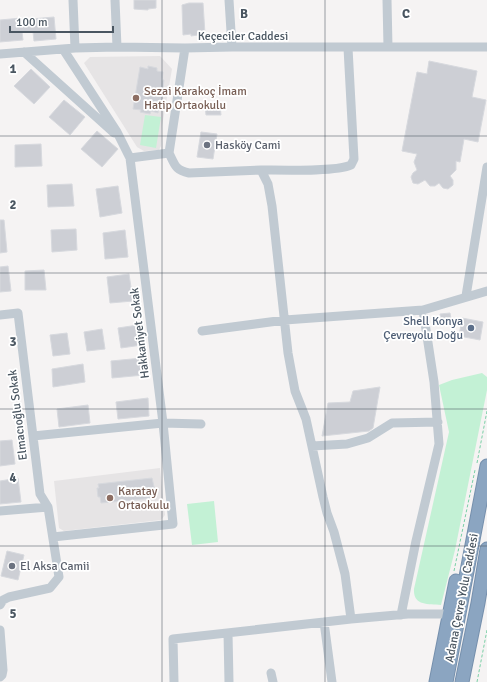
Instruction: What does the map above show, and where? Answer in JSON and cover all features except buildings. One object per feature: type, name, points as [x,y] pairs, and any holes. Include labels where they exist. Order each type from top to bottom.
[{"type":"highway","name":"Adana Çevre Yolu Caddesi","points":[[446,682],[487,466]]},
{"type":"highway","points":[[436,682],[466,535],[470,524],[478,512]]},
{"type":"highway","name":"Adana Çevre Yolu Caddesi","points":[[462,682],[487,549]]},
{"type":"highway","points":[[469,682],[481,619],[487,599]]},
{"type":"street","points":[[73,0],[75,48]]},
{"type":"street","points":[[116,0],[117,47]]},
{"type":"street","points":[[229,0],[232,47]]},
{"type":"street","points":[[387,0],[388,47]]},
{"type":"street","name":"Keçeciler Caddesi","points":[[0,54],[75,48],[117,47],[487,47]]},
{"type":"street","points":[[185,48],[169,153],[177,169],[189,173],[323,169],[342,168],[351,165],[354,159],[348,48]]},
{"type":"street","name":"Hakkaniyet Sokak","points":[[53,537],[173,524],[163,423],[130,158],[122,141],[63,50]]},
{"type":"street","name":"Hakkaniyet Sokak","points":[[24,52],[122,141]]},
{"type":"street","points":[[130,158],[169,153]]},
{"type":"street","points":[[466,296],[487,167]]},
{"type":"street","points":[[261,170],[268,184],[272,206],[288,353],[295,391],[306,419],[326,513],[334,532],[345,574],[351,619]]},
{"type":"street","points":[[202,331],[285,320],[423,310],[487,291]]},
{"type":"street","points":[[401,614],[416,541],[439,444],[434,382],[423,310]]},
{"type":"street","name":"Elmacıoğlu Sokak","points":[[0,315],[18,313],[40,494],[48,507],[59,577],[50,588],[8,597],[3,600],[0,605]]},
{"type":"street","points":[[312,446],[347,444],[368,438],[392,422],[438,422]]},
{"type":"street","points":[[33,436],[163,423],[201,424]]},
{"type":"street","points":[[0,511],[48,507]]},
{"type":"street","points":[[174,682],[172,639],[401,614],[449,614]]},
{"type":"street","points":[[324,622],[332,682]]},
{"type":"street","points":[[0,630],[3,670],[0,677]]},
{"type":"street","points":[[228,633],[229,682]]},
{"type":"path","points":[[454,570],[487,411]]},
{"type":"path","points":[[477,682],[487,630]]},
{"type":"shaded area","name":"Sezai Karakoç İmam Hatip Ortaokulu","points":[[160,56],[172,69],[162,126],[161,146],[159,150],[144,151],[137,147],[84,63],[90,57]]},
{"type":"shaded area","name":"Karatay Ortaokulu","points":[[160,468],[165,515],[161,520],[64,531],[59,528],[54,481]]},
{"type":"green space","points":[[145,115],[161,117],[156,148],[140,145]]},
{"type":"green space","points":[[482,373],[487,377],[487,390],[455,550],[441,605],[422,603],[416,599],[414,589],[449,432],[439,385],[452,380]]},
{"type":"green space","points":[[214,501],[218,542],[192,545],[187,504]]},
{"type":"place","name":"Sezai Karakoç İmam Hatip Ortaokulu","points":[[136,98]]},
{"type":"place","name":"Hasköy Cami","points":[[207,145]]},
{"type":"place","name":"Shell Konya Çevreyolu Doğu","points":[[471,328]]},
{"type":"place","name":"Karatay Ortaokulu","points":[[110,498]]},
{"type":"place","name":"El Aksa Camii","points":[[12,566]]}]
